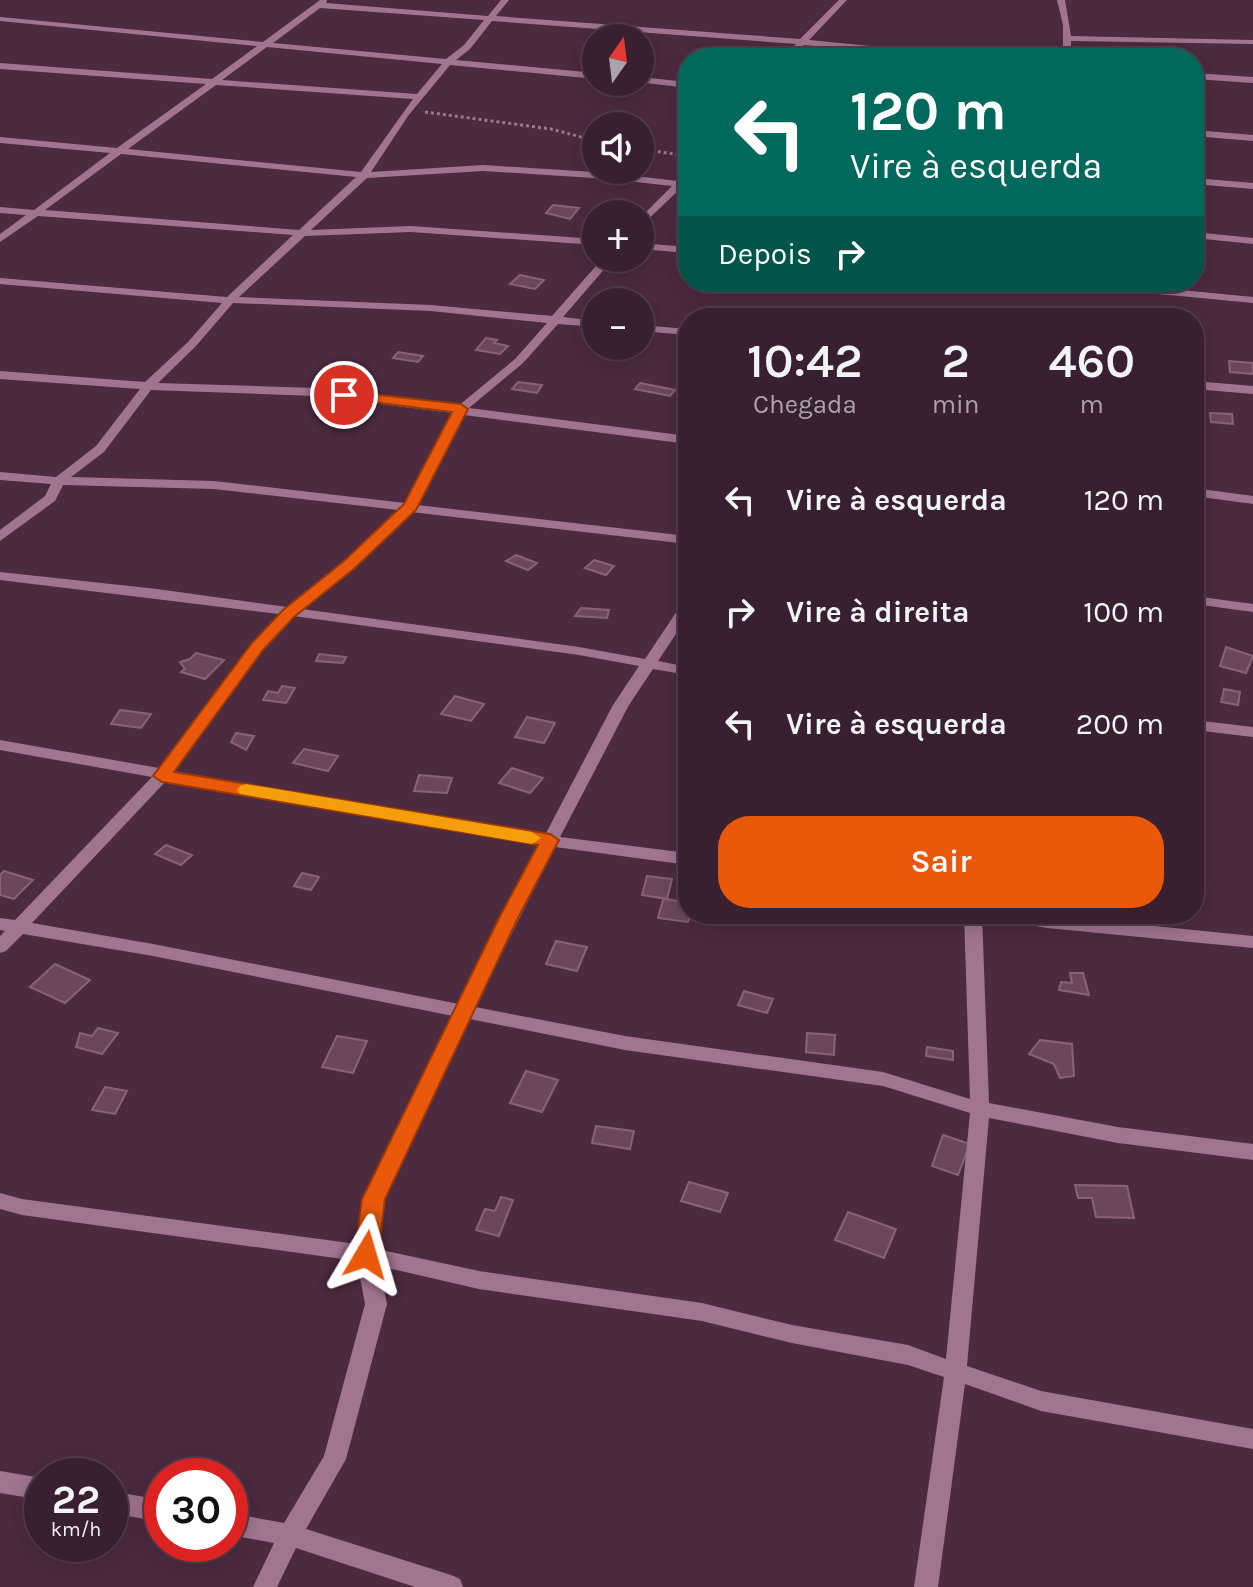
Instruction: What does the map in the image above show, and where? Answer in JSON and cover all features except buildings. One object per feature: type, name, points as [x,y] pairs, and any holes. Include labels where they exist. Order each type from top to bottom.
[{"type":"street","points":[[0,537],[50,498],[59,481],[100,449],[148,386],[192,344],[230,300],[364,175],[409,109],[449,61],[467,47],[505,0]]},
{"type":"street","points":[[796,48],[843,0]]},
{"type":"street","points":[[1061,0],[1067,48]]},
{"type":"street","points":[[0,239],[210,83],[266,46],[321,2],[490,19],[862,48]]},
{"type":"street","points":[[0,19],[582,75]]},
{"type":"street","points":[[1067,38],[1253,42]]},
{"type":"street","points":[[0,66],[419,97]]},
{"type":"street","points":[[1204,77],[1253,80]]},
{"type":"street","points":[[654,81],[678,84]]},
{"type":"street","points":[[1204,134],[1253,138]]},
{"type":"street","points":[[0,140],[364,175],[483,168],[678,182]]},
{"type":"street","points":[[1204,182],[1253,186]]},
{"type":"street","points":[[654,211],[678,189]]},
{"type":"street","points":[[0,210],[303,233],[411,229],[582,241]]},
{"type":"street","points":[[1204,236],[1253,241]]},
{"type":"street","points":[[654,247],[678,249]]},
{"type":"street","points":[[0,947],[8,926],[162,776],[257,646],[288,613],[349,564],[410,506],[461,409],[519,361],[597,272]]},
{"type":"street","points":[[0,281],[230,300],[431,308],[582,323]]},
{"type":"street","points":[[1169,292],[1253,300]]},
{"type":"street","points":[[654,329],[678,331]]},
{"type":"street","points":[[0,375],[148,386],[315,392],[678,439]]},
{"type":"street","points":[[1204,386],[1253,390]]},
{"type":"street","points":[[0,476],[59,481],[214,485],[678,539]]},
{"type":"street","points":[[1204,493],[1253,500]]},
{"type":"street","points":[[0,576],[157,593],[579,651],[678,670]]},
{"type":"street","points":[[1204,601],[1253,608]]},
{"type":"street","points":[[265,1587],[290,1535],[335,1459],[376,1304],[366,1255],[374,1199],[550,840],[621,705],[678,620]]},
{"type":"street","points":[[1204,726],[1253,732]]},
{"type":"street","points":[[0,745],[162,776],[550,840],[678,858]]},
{"type":"street","points":[[926,1587],[956,1371],[980,1109],[973,924]]},
{"type":"street","points":[[1068,924],[1253,942]]},
{"type":"street","points":[[8,926],[153,950],[625,1043],[883,1079],[980,1109],[1118,1135],[1253,1152]]},
{"type":"street","points":[[0,1201],[22,1207],[366,1255],[479,1280],[702,1312],[792,1334],[908,1355],[1041,1401],[1253,1439]]},
{"type":"street","points":[[0,1482],[24,1486]]},
{"type":"street","points":[[248,1527],[290,1535],[451,1587]]},
{"type":"path","points":[[409,109],[551,129],[582,137]]},
{"type":"path","points":[[654,151],[678,155]]},
{"type":"slow traffic","points":[[246,790],[532,838]]},
{"type":"route","points":[[344,395],[461,409],[410,506],[349,564],[288,613],[257,646],[162,776],[492,833],[550,840],[509,918],[374,1199],[366,1255]]}]
